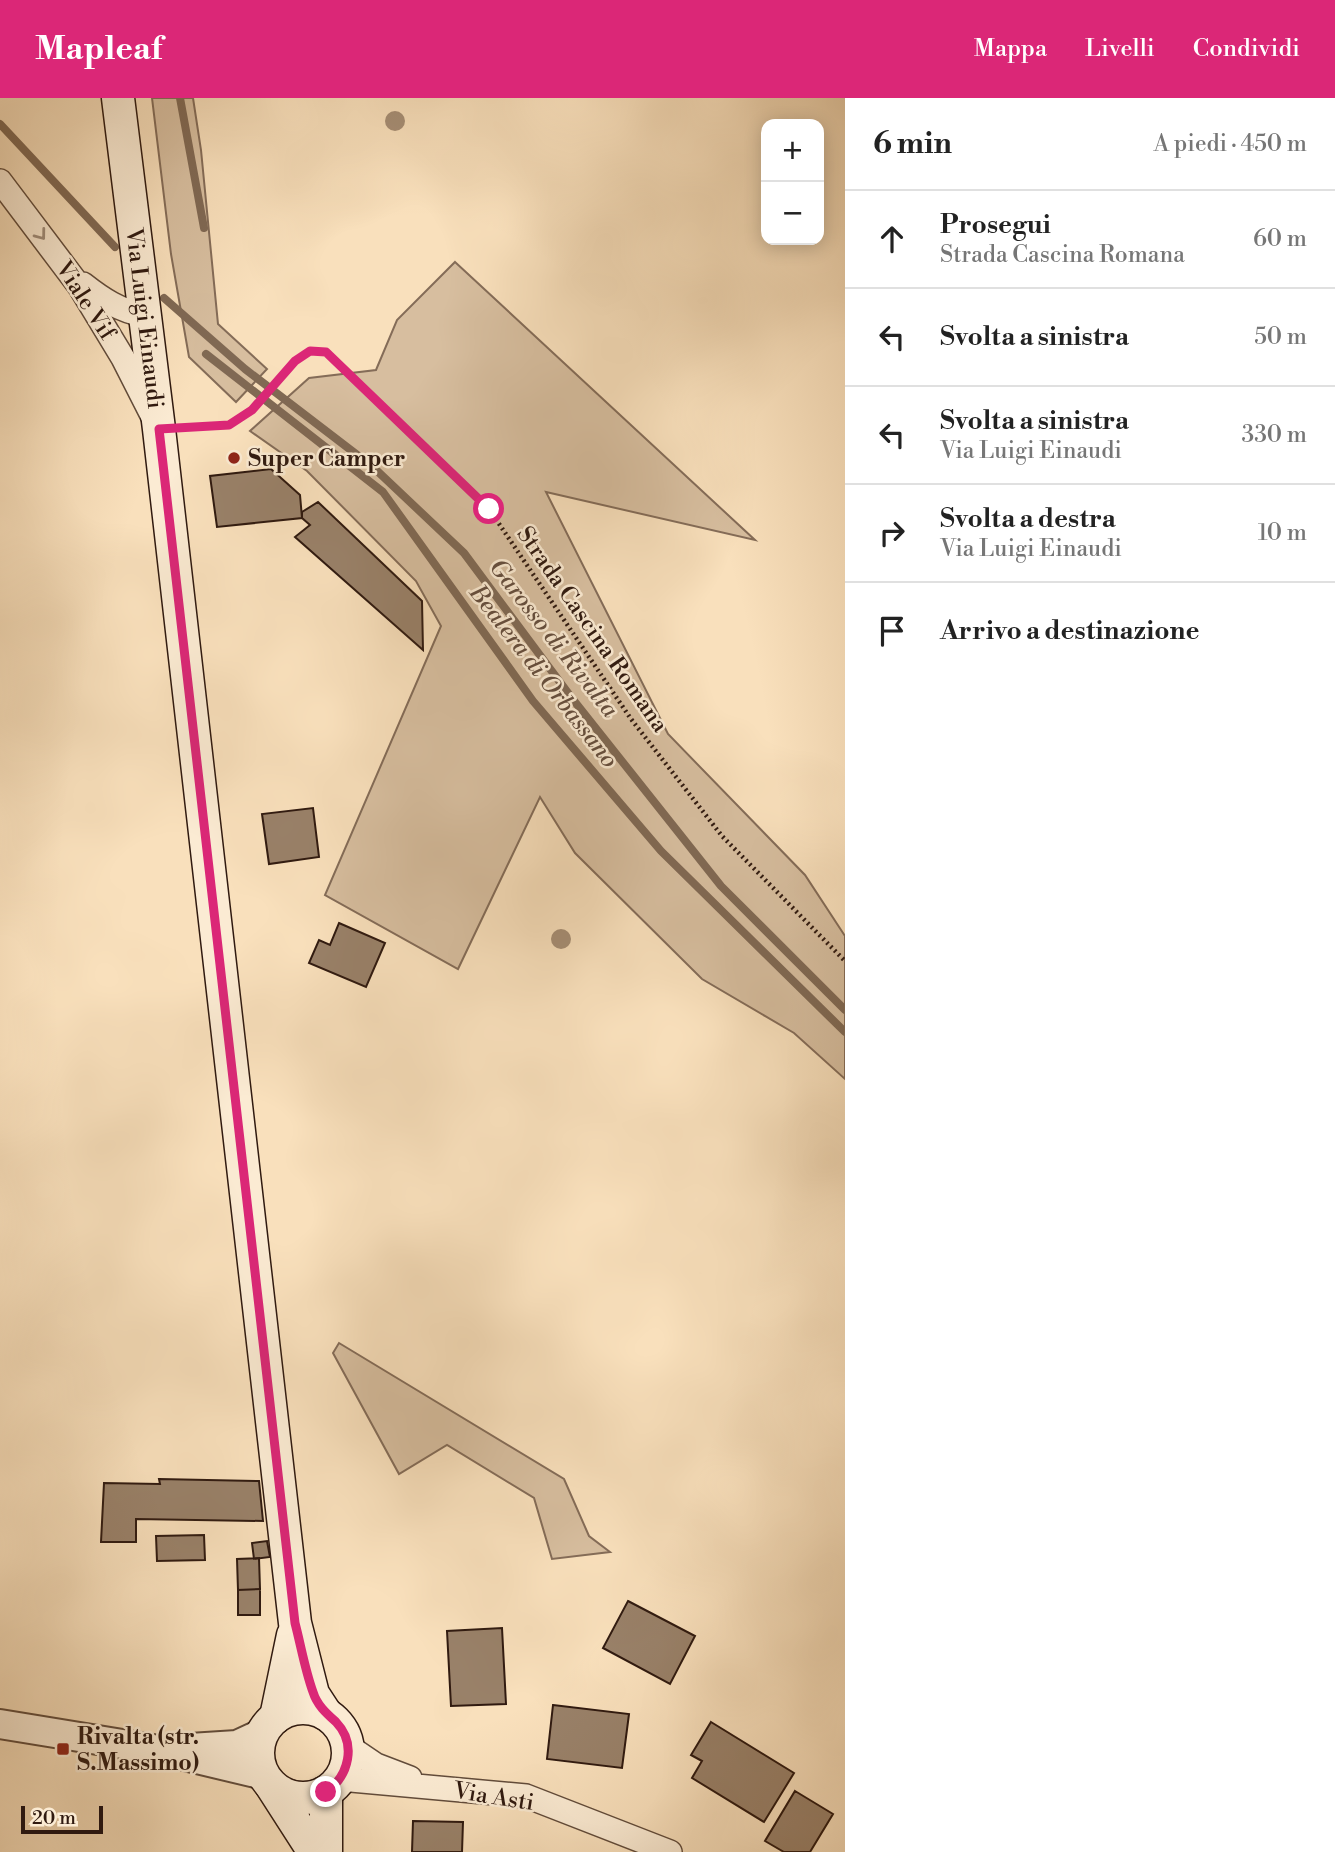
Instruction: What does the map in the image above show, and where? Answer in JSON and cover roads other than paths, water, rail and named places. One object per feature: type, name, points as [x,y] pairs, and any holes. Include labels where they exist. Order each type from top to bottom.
[{"type":"main road","name":"Via Luigi Einaudi","points":[[118,98],[159,429],[295,1623],[313,1694],[326,1714],[336,1722],[348,1746]]},
{"type":"main road","name":"Via Luigi Einaudi","points":[[295,1623],[287,1671],[259,1747],[259,1762],[267,1780],[314,1852]]},
{"type":"main road","points":[[269,1725],[287,1711],[300,1708],[326,1714]]},
{"type":"main road","points":[[326,1852],[333,1786],[348,1758],[348,1746]]},
{"type":"main road","points":[[267,1780],[282,1793],[296,1798],[311,1797],[333,1786]]},
{"type":"street","name":"Viale Vif","points":[[0,181],[68,270],[123,358],[159,429]]},
{"type":"street","points":[[68,270],[98,296],[118,308],[144,314]]},
{"type":"street","points":[[0,1724],[159,1750],[267,1780]]},
{"type":"street","points":[[159,1750],[237,1745],[269,1725]]},
{"type":"street","name":"Via Asti","points":[[348,1746],[376,1765],[436,1788]]},
{"type":"street","name":"Via Asti","points":[[333,1786],[436,1788],[526,1796],[646,1847],[670,1852]]},
{"type":"waterway","name":"Bealera di Orbassano","points":[[180,98],[204,228]]},
{"type":"waterway","name":"Garosso di Rivalta","points":[[0,124],[115,247]]},
{"type":"waterway","name":"Garosso di Rivalta","points":[[164,298],[245,369],[373,467],[464,553],[571,697],[721,886],[845,1010]]},
{"type":"waterway","name":"Bealera di Orbassano","points":[[206,354],[383,492],[533,701],[661,851],[845,1032]]},
{"type":"place","name":"Super Camper","points":[[234,458]]},
{"type":"place","name":"Rivalta (str. S.Massimo)","points":[[63,1749]]}]
